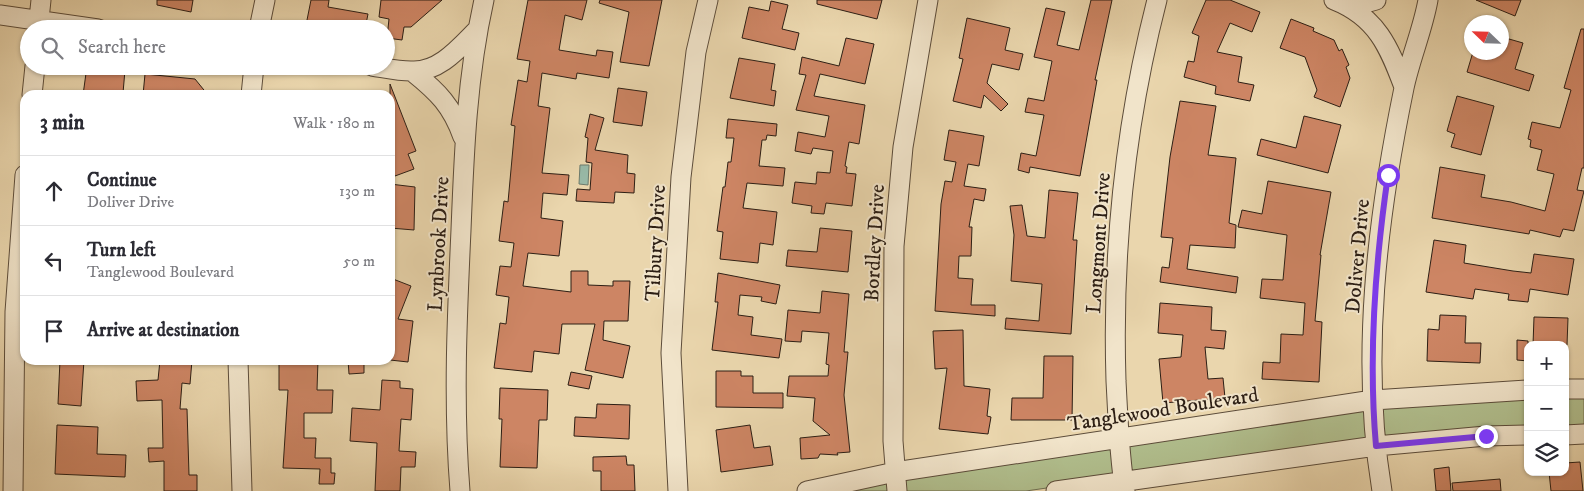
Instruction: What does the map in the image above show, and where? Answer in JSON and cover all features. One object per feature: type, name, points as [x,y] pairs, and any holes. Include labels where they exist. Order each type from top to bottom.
[{"type":"street","points":[[39,20],[41,0]]},
{"type":"street","points":[[262,20],[265,0]]},
{"type":"street","name":"Lynbrook Drive","points":[[460,491],[456,346],[465,141],[478,29],[484,0]]},
{"type":"street","name":"Tilbury Drive","points":[[678,491],[671,353],[681,176],[696,52],[708,0]]},
{"type":"street","name":"Bordley Drive","points":[[896,482],[892,374],[894,246],[903,148],[928,0]]},
{"type":"street","name":"Longmont Drive","points":[[1124,486],[1115,338],[1119,232],[1140,76],[1157,0]]},
{"type":"street","points":[[1343,3],[1376,0]]},
{"type":"street","name":"Doliver Drive","points":[[1382,491],[1376,446],[1373,400],[1376,273],[1386,192],[1404,87],[1428,0]]},
{"type":"street","points":[[1343,3],[1369,21],[1390,48],[1404,87]]},
{"type":"street","points":[[0,15],[20,20]]},
{"type":"street","points":[[395,69],[413,72],[440,64],[458,50],[478,29]]},
{"type":"street","points":[[413,72],[438,92],[455,116],[465,141]]},
{"type":"street","points":[[33,90],[34,75]]},
{"type":"street","points":[[252,90],[253,75]]},
{"type":"street","points":[[13,491],[15,312],[20,244]]},
{"type":"street","points":[[238,365],[242,491]]},
{"type":"street","points":[[1569,389],[1584,389]]},
{"type":"street","name":"Tanglewood Boulevard","points":[[807,491],[896,482],[1120,438],[1373,400],[1524,390]]},
{"type":"street","points":[[1569,435],[1584,434]]},
{"type":"street","points":[[1056,491],[1124,486],[1376,446],[1486,436],[1524,435]]},
{"type":"green space","points":[[1584,393],[1584,431],[1569,431],[1569,394]]},
{"type":"green space","points":[[1524,395],[1524,432],[1314,449],[1026,491],[825,491],[1369,405]]},
{"type":"shaded area","points":[[580,165],[589,165],[588,185],[579,184]]},
{"type":"building","points":[[157,0],[193,0],[191,12],[157,5]]},
{"type":"building","points":[[311,0],[329,0],[328,7],[368,14],[367,20],[307,20]]},
{"type":"building","points":[[381,0],[442,0],[411,27],[404,27],[402,40],[395,39],[395,20],[379,17]]},
{"type":"building","points":[[528,0],[587,0],[582,20],[565,15],[559,50],[596,56],[597,50],[613,52],[609,78],[577,73],[576,79],[542,73],[538,106],[550,108],[542,173],[569,175],[567,195],[543,193],[541,218],[563,221],[559,256],[528,253],[523,286],[571,292],[571,271],[588,271],[588,285],[613,286],[613,281],[630,281],[628,321],[604,321],[603,340],[630,346],[623,378],[585,370],[595,324],[562,324],[559,354],[534,351],[532,372],[494,368],[500,323],[506,324],[509,297],[496,295],[500,266],[511,267],[514,243],[499,241],[504,201],[508,202],[515,126],[511,125],[518,80],[527,82],[530,61],[517,59]]},
{"type":"building","points":[[600,0],[662,0],[649,66],[620,62],[629,12],[599,3]]},
{"type":"building","points":[[817,0],[882,0],[877,19],[817,4]]},
{"type":"building","points":[[1091,0],[1112,0],[1095,80],[1097,80],[1080,176],[1030,167],[1029,173],[1018,170],[1021,153],[1036,156],[1044,115],[1025,112],[1028,98],[1044,101],[1052,61],[1034,57],[1046,8],[1065,12],[1057,45],[1079,50]]},
{"type":"building","points":[[1206,0],[1230,0],[1260,12],[1252,32],[1230,23],[1217,52],[1242,57],[1238,82],[1254,85],[1250,101],[1215,94],[1216,86],[1184,77],[1188,61],[1194,62],[1199,36],[1192,33]]},
{"type":"building","points":[[1476,0],[1521,0],[1515,16]]},
{"type":"building","points":[[771,1],[788,5],[782,29],[799,33],[795,50],[742,38],[749,7],[769,11]]},
{"type":"building","points":[[967,18],[1010,28],[1005,50],[1023,54],[1019,70],[992,64],[987,83],[1008,104],[1001,111],[984,95],[981,108],[953,101],[963,59],[959,58]]},
{"type":"building","points":[[1291,19],[1314,28],[1313,31],[1334,40],[1339,51],[1342,49],[1349,65],[1346,67],[1350,78],[1340,107],[1314,97],[1317,90],[1305,57],[1280,48]]},
{"type":"building","points":[[1581,29],[1584,29],[1584,168],[1582,168],[1577,190],[1584,191],[1574,231],[1563,229],[1560,237],[1530,230],[1529,234],[1432,218],[1440,167],[1485,175],[1481,197],[1511,202],[1545,211],[1554,174],[1537,170],[1542,150],[1530,147],[1531,140],[1528,139],[1532,122],[1560,128],[1571,90],[1564,88]]},
{"type":"building","points":[[846,38],[874,44],[865,84],[820,74],[814,96],[865,105],[859,144],[849,142],[845,166],[847,167],[846,173],[856,174],[852,206],[826,203],[824,214],[811,213],[812,206],[792,203],[795,182],[816,184],[817,172],[830,173],[833,151],[813,148],[811,154],[795,151],[798,132],[825,137],[829,116],[796,110],[806,75],[799,74],[802,57],[839,66]]},
{"type":"building","points":[[1509,39],[1523,43],[1515,69],[1534,75],[1529,91],[1467,72],[1471,60],[1509,60]]},
{"type":"building","points":[[739,58],[775,64],[771,90],[776,91],[774,106],[730,98]]},
{"type":"building","points":[[86,75],[125,75],[123,90],[84,90]]},
{"type":"building","points":[[145,75],[155,75],[195,79],[204,90],[143,90]]},
{"type":"building","points":[[618,88],[647,92],[642,126],[613,122]]},
{"type":"building","points":[[1457,96],[1494,106],[1481,155],[1451,147],[1455,134],[1447,131]]},
{"type":"building","points":[[395,97],[416,151],[408,154],[414,169],[395,176]]},
{"type":"building","points":[[1180,101],[1216,106],[1208,155],[1236,158],[1229,223],[1236,225],[1235,248],[1190,245],[1187,269],[1238,277],[1236,293],[1160,282],[1162,267],[1169,268],[1173,238],[1161,237],[1170,157]]},
{"type":"building","points":[[590,114],[604,118],[595,150],[628,155],[627,173],[635,174],[634,193],[615,192],[614,203],[576,201],[577,189],[590,190],[592,163],[586,162],[588,138],[585,137]]},
{"type":"building","points":[[1304,116],[1341,125],[1328,173],[1257,155],[1261,139],[1296,148]]},
{"type":"building","points":[[728,119],[777,124],[776,136],[767,135],[766,140],[762,140],[759,166],[785,168],[783,186],[747,183],[743,208],[777,212],[773,245],[760,243],[758,263],[720,259],[723,232],[717,231],[723,187],[725,187],[728,162],[731,162],[734,138],[726,138]]},
{"type":"building","points":[[949,130],[984,136],[979,166],[968,164],[964,186],[986,189],[984,201],[974,199],[969,227],[972,227],[971,256],[959,256],[958,278],[973,279],[971,305],[995,305],[995,316],[935,311],[941,204],[945,181],[952,182],[956,162],[944,160]]},
{"type":"building","points":[[1268,181],[1331,192],[1320,255],[1315,321],[1322,322],[1319,382],[1262,379],[1263,362],[1280,363],[1281,334],[1303,335],[1305,303],[1260,298],[1262,279],[1283,280],[1287,235],[1238,227],[1242,210],[1262,214]]},
{"type":"building","points":[[395,185],[415,187],[414,230],[395,228]]},
{"type":"building","points":[[1049,190],[1078,193],[1073,240],[1077,240],[1071,334],[1005,329],[1006,318],[1039,321],[1042,284],[1011,281],[1014,235],[1010,206],[1022,205],[1027,236],[1045,238]]},
{"type":"building","points":[[820,228],[852,231],[848,272],[786,266],[788,250],[817,252]]},
{"type":"building","points":[[1434,240],[1466,245],[1464,263],[1513,271],[1531,273],[1534,254],[1574,259],[1568,295],[1530,289],[1528,302],[1508,300],[1509,294],[1475,289],[1473,299],[1426,292]]},
{"type":"building","points":[[718,273],[780,285],[776,304],[761,301],[762,297],[740,295],[738,315],[753,317],[751,335],[782,339],[779,358],[712,350],[718,302],[715,302]]},
{"type":"building","points":[[395,280],[411,286],[398,319],[413,321],[408,362],[395,361]]},
{"type":"building","points":[[822,291],[849,294],[844,352],[848,352],[844,395],[850,452],[837,453],[838,455],[820,454],[818,458],[801,459],[800,438],[830,435],[813,421],[815,398],[787,396],[789,376],[828,376],[829,365],[826,364],[829,333],[802,331],[801,342],[785,341],[788,310],[820,313]]},
{"type":"building","points":[[1160,303],[1212,307],[1211,330],[1226,331],[1224,349],[1205,347],[1208,379],[1223,378],[1225,398],[1163,403],[1159,359],[1181,357],[1183,335],[1158,333]]},
{"type":"building","points":[[1440,315],[1466,316],[1465,343],[1481,343],[1480,363],[1427,361],[1428,329],[1439,330]]},
{"type":"building","points":[[1534,317],[1568,318],[1567,341],[1533,341]]},
{"type":"building","points":[[963,330],[964,386],[990,389],[987,416],[991,417],[988,434],[939,429],[947,368],[935,369],[933,331]]},
{"type":"building","points":[[1517,340],[1528,341],[1524,341],[1524,361],[1517,360]]},
{"type":"building","points":[[1044,356],[1073,356],[1072,420],[1011,420],[1012,398],[1043,398]]},
{"type":"building","points":[[60,365],[84,365],[81,406],[58,404]]},
{"type":"building","points":[[160,365],[192,365],[190,384],[182,383],[180,409],[187,409],[189,475],[197,475],[197,491],[164,491],[164,461],[149,462],[148,448],[163,448],[162,400],[137,401],[136,381],[158,380]]},
{"type":"building","points":[[279,365],[318,365],[317,390],[333,390],[332,413],[304,413],[304,438],[316,438],[315,458],[331,458],[331,473],[335,473],[334,484],[319,484],[320,469],[283,468],[288,390],[279,390]]},
{"type":"building","points":[[348,365],[364,365],[364,373],[349,374]]},
{"type":"building","points":[[716,371],[741,371],[741,376],[753,376],[753,393],[783,393],[783,408],[716,407]]},
{"type":"building","points":[[571,372],[592,376],[589,389],[568,385]]},
{"type":"building","points":[[382,380],[400,381],[400,388],[413,389],[411,420],[401,419],[399,451],[416,452],[415,467],[401,467],[400,491],[375,491],[377,443],[350,441],[352,408],[380,410]]},
{"type":"building","points":[[500,388],[548,390],[547,420],[539,420],[537,468],[500,467],[502,419],[499,419]]},
{"type":"building","points":[[597,404],[630,405],[629,439],[574,436],[575,417],[596,418]]},
{"type":"building","points":[[57,425],[98,427],[97,454],[126,455],[125,477],[55,474]]},
{"type":"building","points":[[750,425],[754,448],[770,446],[773,465],[721,472],[716,430]]},
{"type":"building","points":[[626,456],[627,465],[634,465],[635,491],[601,491],[601,471],[593,471],[593,457]]},
{"type":"building","points":[[1580,462],[1583,491],[1551,491],[1549,476],[1569,476],[1569,463]]},
{"type":"building","points":[[1449,467],[1451,491],[1436,491],[1434,469]]},
{"type":"building","points":[[1500,479],[1501,491],[1453,491],[1452,483]]},
{"type":"route","points":[[1388,175],[1380,227],[1375,282],[1372,377],[1376,446],[1486,436]]}]
